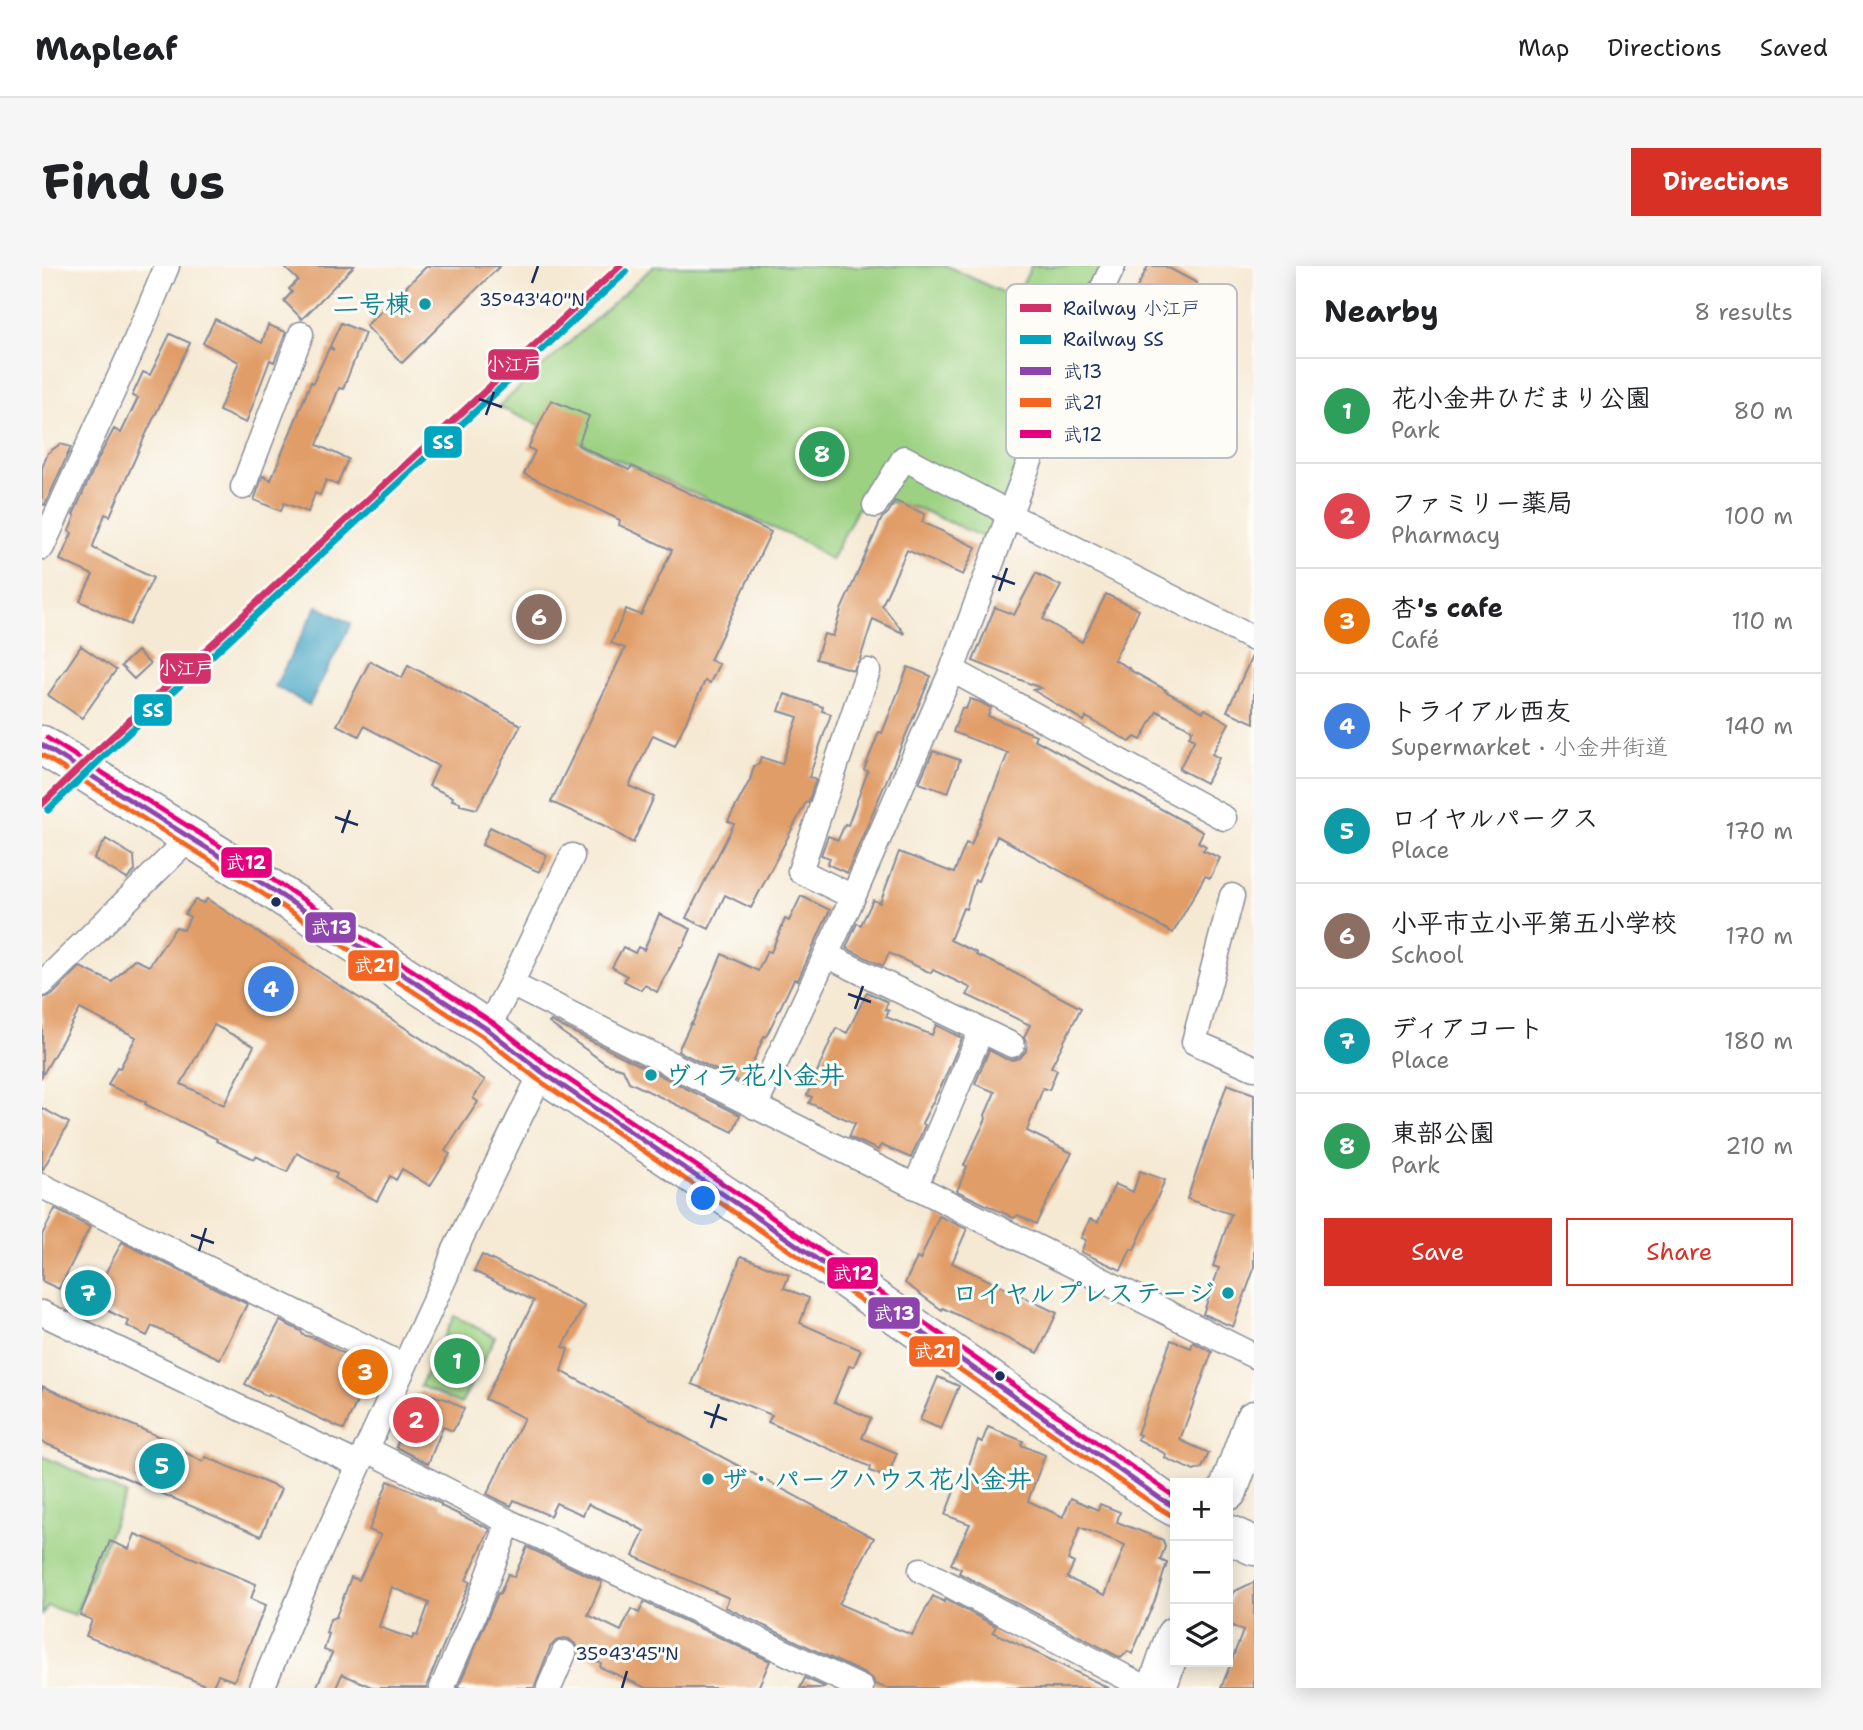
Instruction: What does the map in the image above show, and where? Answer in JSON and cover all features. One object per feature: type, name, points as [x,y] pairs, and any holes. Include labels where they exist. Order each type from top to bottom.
[{"type":"main road","points":[[42,746],[487,1029],[542,1072],[742,1207],[1170,1504]]},
{"type":"main road","points":[[1233,1478],[1254,1420]]},
{"type":"main road","points":[[1233,1536],[1254,1546]]},
{"type":"main road","points":[[1157,1688],[1170,1650]]},
{"type":"street","points":[[42,547],[167,266]]},
{"type":"street","points":[[1105,284],[1113,266]]},
{"type":"street","points":[[243,487],[301,334]]},
{"type":"street","points":[[875,505],[904,458],[1009,515],[1254,639]]},
{"type":"street","points":[[755,1107],[853,897],[952,670],[1031,458]]},
{"type":"street","points":[[952,670],[1224,818]]},
{"type":"street","points":[[853,897],[800,871],[868,671]]},
{"type":"street","points":[[42,984],[190,838]]},
{"type":"street","points":[[487,1029],[572,856]]},
{"type":"street","points":[[1232,896],[1194,1042],[1254,1068]]},
{"type":"street","points":[[826,955],[1012,1045]]},
{"type":"street","points":[[511,984],[1254,1356]]},
{"type":"street","points":[[915,1187],[981,1031]]},
{"type":"street","points":[[262,1688],[309,1575],[446,1275],[453,1254],[542,1072]]},
{"type":"street","points":[[42,1186],[404,1366]]},
{"type":"street","points":[[42,1313],[509,1522],[861,1688]]},
{"type":"street","points":[[442,1688],[509,1522]]},
{"type":"street","points":[[921,1570],[1146,1688]]},
{"type":"street","points":[[549,1688],[564,1653]]},
{"type":"green space","points":[[654,266],[947,266],[1006,294],[1006,458],[1039,458],[1002,546],[920,509],[891,502],[858,508],[831,560],[807,543],[498,407]]},
{"type":"green space","points":[[1031,266],[1120,266],[1112,284],[1023,284]]},
{"type":"green space","points":[[454,1316],[495,1337],[461,1404],[420,1386]]},
{"type":"green space","points":[[42,1456],[126,1494],[75,1615],[48,1606],[42,1614]]},
{"type":"water","points":[[317,606],[351,624],[309,705],[275,686]]},
{"type":"building","points":[[283,266],[354,266],[302,319],[284,301],[292,292],[289,289],[298,280]]},
{"type":"building","name":"二号棟","points":[[427,266],[500,266],[402,363],[366,326]]},
{"type":"building","points":[[1148,266],[1165,266],[1197,283],[1197,284],[1139,284]]},
{"type":"building","points":[[215,319],[262,343],[268,325],[286,332],[274,362],[270,360],[246,423],[219,411],[239,362],[203,343]]},
{"type":"building","points":[[341,323],[365,333],[343,389],[339,388],[317,445],[348,459],[337,485],[326,480],[320,495],[315,493],[308,512],[284,503],[281,511],[254,500],[263,476],[271,480],[311,382],[313,383],[329,348],[334,350],[330,346]]},
{"type":"building","points":[[170,334],[190,343],[110,516],[105,514],[93,546],[153,578],[130,625],[80,601],[93,575],[60,560],[72,533],[69,531],[75,516],[73,515],[99,457],[114,429],[121,433],[138,398],[132,396],[143,372],[150,375]]},
{"type":"building","points":[[551,400],[589,416],[578,445],[629,470],[632,466],[771,532],[710,660],[719,664],[710,683],[705,681],[675,745],[653,735],[629,786],[654,797],[633,843],[605,826],[551,802],[625,648],[611,643],[626,609],[641,615],[672,550],[619,525],[620,520],[524,474],[535,451],[528,448]]},
{"type":"building","points":[[60,444],[71,447],[45,505],[42,504],[42,468],[48,453]]},
{"type":"building","points":[[895,501],[925,514],[922,522],[976,547],[963,575],[907,550],[882,605],[905,634],[873,619],[860,659],[853,670],[816,659],[824,634],[833,636],[841,610],[882,518]]},
{"type":"building","points":[[1036,573],[1061,586],[1043,619],[1082,642],[1106,594],[1139,610],[1114,660],[1203,712],[1205,709],[1229,723],[1212,754],[1219,758],[1206,783],[1179,769],[1195,739],[1189,736],[1193,730],[1157,711],[1141,740],[1135,737],[1130,742],[1086,717],[1084,721],[1033,690],[1041,688],[973,661],[995,607],[1014,615]]},
{"type":"building","points":[[81,646],[116,670],[82,718],[48,695]]},
{"type":"building","points":[[137,651],[150,664],[134,679],[121,666]]},
{"type":"building","points":[[1254,654],[1254,723],[1227,711]]},
{"type":"building","points":[[370,661],[402,678],[408,665],[521,725],[477,809],[460,805],[460,802],[452,800],[453,797],[429,786],[438,766],[364,726],[359,736],[337,725]]},
{"type":"building","points":[[908,667],[931,676],[847,873],[827,864],[830,858],[821,855],[828,836],[838,840],[845,824],[848,825],[868,771],[864,770]]},
{"type":"building","points":[[785,694],[823,707],[822,711],[831,714],[809,777],[816,779],[808,803],[806,802],[751,908],[725,895],[709,929],[686,918],[734,824],[728,821],[750,780],[754,766],[759,764],[761,757],[782,764],[798,717],[779,711]]},
{"type":"building","points":[[970,699],[991,708],[988,716],[1036,735],[1034,739],[1203,832],[1198,842],[1206,846],[1203,850],[1220,858],[1210,878],[1205,876],[1173,933],[997,836],[950,940],[1081,1008],[1051,1067],[1057,1070],[1049,1090],[1043,1088],[1027,1131],[1072,1153],[1036,1224],[1018,1215],[1014,1218],[957,1191],[967,1166],[964,1165],[986,1119],[985,1115],[995,1092],[975,1084],[989,1050],[1006,1059],[1020,1058],[1026,1051],[1027,1043],[1024,1037],[1030,1025],[967,995],[971,988],[933,970],[931,973],[889,953],[883,966],[846,948],[857,923],[861,925],[873,900],[880,903],[899,852],[954,873],[966,843],[971,845],[1008,753],[953,732],[962,708],[966,709]]},
{"type":"building","points":[[933,751],[960,760],[948,793],[919,783]]},
{"type":"building","points":[[490,827],[547,855],[539,872],[482,845]]},
{"type":"building","points":[[106,839],[134,856],[135,871],[127,879],[94,859]]},
{"type":"building","points":[[801,896],[830,910],[798,980],[794,979],[766,1037],[764,1036],[744,1084],[678,1051],[722,954],[758,971],[767,951],[771,952],[785,919],[789,921]]},
{"type":"building","points":[[207,899],[485,1080],[473,1098],[478,1102],[445,1151],[450,1154],[430,1186],[402,1169],[396,1180],[390,1176],[377,1201],[335,1178],[337,1174],[297,1153],[287,1172],[256,1156],[254,1159],[216,1141],[217,1139],[145,1104],[146,1102],[108,1085],[136,1037],[80,1009],[42,1076],[42,998],[52,995],[80,967],[112,982],[134,959],[149,966],[176,927],[184,930],[190,917],[185,914],[195,900],[204,903]],"holes":[[[214,1025],[254,1046],[224,1105],[181,1084]]]},
{"type":"building","points":[[659,914],[691,929],[657,992],[645,985],[641,990],[624,981],[627,976],[612,967],[623,947],[635,953],[638,947],[644,950]]},
{"type":"building","points":[[867,992],[888,1002],[885,1009],[889,1011],[886,1017],[932,1035],[936,1025],[962,1038],[922,1123],[925,1125],[911,1158],[881,1145],[878,1150],[849,1137],[855,1123],[809,1103],[812,1097],[807,1095],[836,1028],[847,1033]]},
{"type":"building","name":"ヴィラ花小金井","points":[[551,1021],[740,1115],[733,1132],[629,1082],[623,1069],[606,1064],[549,1023]]},
{"type":"building","points":[[1227,1084],[1254,1094],[1254,1269],[1233,1327],[1203,1314],[1219,1268],[1213,1266],[1231,1214],[1187,1199]]},
{"type":"building","points":[[42,1108],[69,1123],[42,1171]]},
{"type":"building","points":[[1140,1171],[1165,1180],[1134,1250],[1131,1249],[1121,1270],[1081,1252],[1086,1240],[1081,1238],[1090,1219],[1098,1222],[1115,1184],[1133,1192]]},
{"type":"building","points":[[55,1209],[90,1227],[59,1289],[42,1281],[42,1235]]},
{"type":"building","points":[[939,1216],[967,1229],[952,1263],[1057,1313],[1038,1353],[943,1308],[942,1310],[905,1283],[917,1258],[920,1260]]},
{"type":"building","points":[[122,1242],[247,1304],[220,1359],[152,1326],[147,1336],[127,1326],[129,1321],[90,1302]]},
{"type":"building","points":[[482,1255],[584,1306],[563,1347],[568,1349],[561,1371],[874,1538],[839,1604],[912,1635],[933,1596],[944,1602],[945,1599],[996,1626],[993,1632],[1109,1688],[886,1688],[875,1684],[867,1675],[725,1607],[729,1598],[633,1556],[644,1531],[624,1520],[588,1504],[583,1515],[556,1503],[550,1516],[514,1500],[511,1506],[487,1494],[524,1418],[485,1399],[534,1301],[474,1271]]},
{"type":"building","points":[[741,1256],[789,1275],[784,1288],[809,1298],[800,1323],[861,1350],[854,1366],[849,1366],[834,1402],[871,1418],[862,1438],[897,1453],[887,1478],[870,1471],[871,1467],[768,1422],[772,1415],[692,1384]]},
{"type":"building","points":[[280,1321],[372,1368],[344,1430],[245,1384]]},
{"type":"building","points":[[1171,1340],[1191,1348],[1193,1342],[1212,1352],[1180,1440],[1209,1453],[1202,1468],[1194,1471],[1165,1458],[1166,1454],[1137,1439]]},
{"type":"building","points":[[938,1377],[959,1386],[941,1429],[920,1420]]},
{"type":"building","points":[[42,1386],[176,1444],[175,1447],[203,1462],[206,1457],[281,1489],[261,1536],[42,1442]]},
{"type":"building","points":[[420,1391],[448,1400],[464,1409],[453,1431],[443,1427],[428,1464],[396,1447]]},
{"type":"building","points":[[988,1427],[1023,1441],[1021,1445],[1045,1455],[1028,1501],[1063,1517],[1071,1498],[1098,1510],[1100,1504],[1120,1512],[1117,1522],[1163,1540],[1165,1547],[1160,1560],[1167,1563],[1132,1654],[1128,1651],[1121,1658],[959,1573],[961,1569],[951,1564],[970,1524],[945,1515],[962,1471],[966,1473],[978,1440],[982,1442]],"holes":[[[1080,1527],[1125,1545],[1105,1595],[1067,1578],[1074,1563],[1068,1560]]]},
{"type":"building","points":[[388,1481],[490,1529],[466,1580],[470,1582],[427,1688],[374,1688],[342,1674],[336,1688],[316,1688],[332,1653],[324,1650],[330,1619],[336,1617],[351,1577],[359,1580],[381,1535],[369,1530]],"holes":[[[392,1587],[429,1603],[417,1636],[414,1635],[412,1639],[379,1627]]]},
{"type":"building","points":[[135,1534],[256,1584],[251,1599],[266,1605],[234,1681],[218,1675],[212,1688],[86,1636],[92,1620],[80,1615],[110,1541],[129,1549]]},
{"type":"building","points":[[527,1547],[602,1582],[588,1615],[621,1631],[631,1609],[639,1613],[644,1602],[770,1661],[758,1688],[646,1688],[600,1667],[601,1663],[579,1653],[575,1644],[563,1638],[550,1647],[534,1688],[458,1688],[498,1593],[500,1594],[508,1574],[514,1577]]},
{"type":"building","points":[[1254,1582],[1254,1688],[1221,1688],[1229,1667],[1233,1667],[1233,1657],[1243,1631],[1233,1626],[1233,1592]]},
{"type":"building","points":[[805,1678],[825,1687],[800,1688]]},
{"type":"rail line","name":"小江戸","points":[[42,804],[620,266]]},
{"type":"rail line","name":"SS","points":[[48,810],[626,272]]},
{"type":"transit line","name":"武12","points":[[47,738],[250,865],[492,1022],[547,1065],[747,1200],[1170,1494]]},
{"type":"transit line","name":"武13","points":[[42,745],[245,872],[487,1029],[542,1072],[742,1207],[1170,1504]]},
{"type":"transit line","name":"武21","points":[[42,755],[482,1036],[537,1079],[737,1214],[1170,1514]]},
{"type":"place","name":"二号棟","points":[[425,304]]},
{"type":"place","name":"東部公園","points":[[822,454]]},
{"type":"place","name":"小平市立小平第五小学校","points":[[539,617]]},
{"type":"place","name":"トライアル西友","points":[[271,989]]},
{"type":"place","name":"ヴィラ花小金井","points":[[651,1075]]},
{"type":"place","name":"ディアコート","points":[[88,1293]]},
{"type":"place","name":"ロイヤルプレステージ","points":[[1228,1293]]},
{"type":"place","name":"花小金井ひだまり公園","points":[[457,1361]]},
{"type":"place","name":"杏's cafe","points":[[365,1372]]},
{"type":"place","name":"ファミリー薬局","points":[[416,1420]]},
{"type":"place","name":"ロイヤルパークス","points":[[162,1466]]},
{"type":"place","name":"ザ・パークハウス花小金井","points":[[708,1479]]}]
